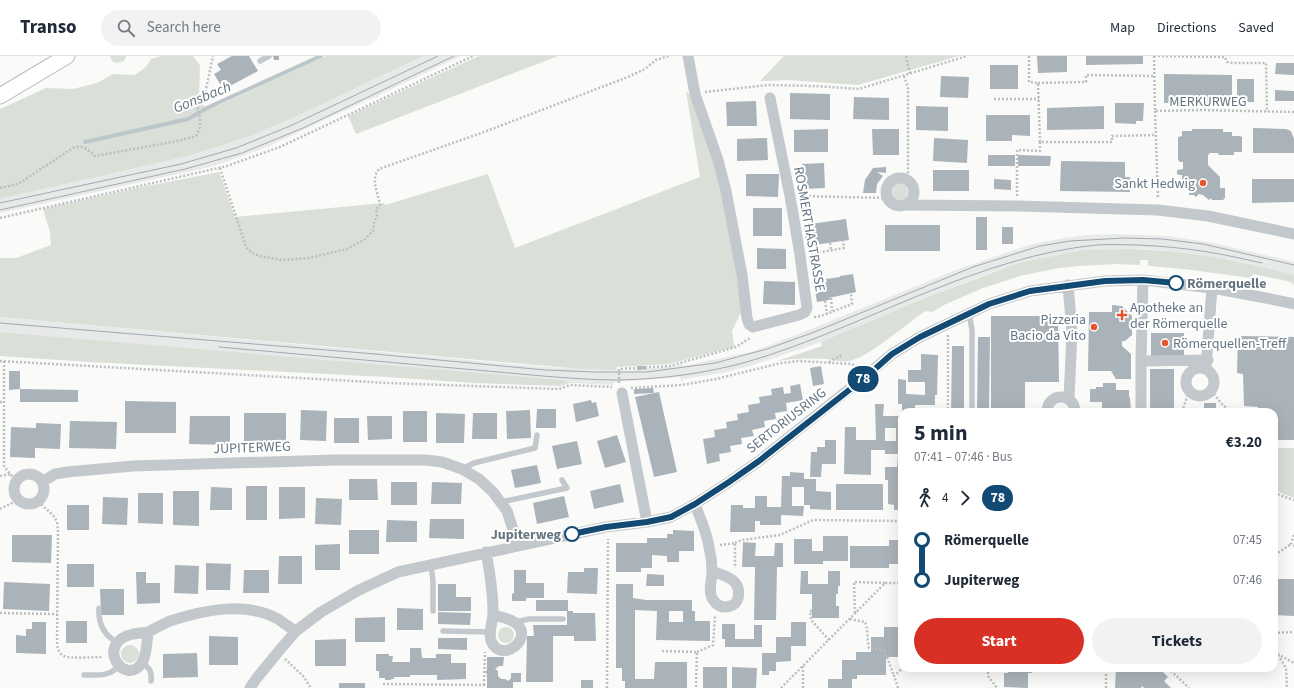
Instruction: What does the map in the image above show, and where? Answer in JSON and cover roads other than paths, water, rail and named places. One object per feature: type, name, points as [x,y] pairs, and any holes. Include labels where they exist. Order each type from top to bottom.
[{"type":"main road","points":[[0,96],[67,56]]},
{"type":"street","name":"ROSMERTHASTRASSE","points":[[688,56],[695,94],[718,160],[726,191],[741,268],[747,318],[754,331],[805,312],[807,308],[790,196],[770,98]]},
{"type":"street","points":[[906,205],[910,203],[914,195],[913,187],[908,180],[899,178],[891,181],[886,188],[886,198],[892,205],[896,206],[1017,206],[1158,210],[1208,216],[1294,234]]},
{"type":"street","points":[[1141,408],[1143,280]]},
{"type":"street","name":"SERTORIUSRING","points":[[250,688],[278,652],[296,632],[321,612],[359,590],[398,572],[606,527],[647,522],[671,517],[695,504],[759,461],[867,376],[892,354],[920,337],[989,304],[1030,291],[1068,285],[1105,281],[1143,280],[1212,288],[1294,304]]},
{"type":"street","points":[[1068,285],[1072,332],[1069,399]]},
{"type":"street","points":[[1207,365],[1189,374],[1186,382],[1189,391],[1196,396],[1208,394],[1213,387],[1213,379],[1207,365],[1212,288]]},
{"type":"street","points":[[1141,361],[1207,365]]},
{"type":"street","points":[[625,390],[647,522]]},
{"type":"street","points":[[1048,408],[1049,404],[1055,398],[1064,397],[1069,399],[1074,408]]},
{"type":"street","name":"JUPITERWEG","points":[[42,482],[55,474],[133,466],[335,460],[426,460],[442,462],[462,469],[479,479],[493,492],[507,512],[518,545]]},
{"type":"street","points":[[30,475],[35,476],[42,482],[44,492],[39,501],[29,504],[24,503],[17,497],[14,489],[14,478],[30,475]]},
{"type":"street","points":[[695,504],[709,546],[712,570],[710,588],[712,597],[721,607],[727,608],[737,602],[739,593],[734,581],[712,570]]},
{"type":"street","points":[[486,552],[492,581],[493,615],[491,636],[494,646],[498,649],[509,650],[517,645],[520,640],[520,630],[514,622],[493,615]]},
{"type":"street","points":[[148,632],[146,650],[142,662],[136,669],[129,670],[122,668],[113,651],[120,640],[131,634],[148,632],[169,622],[215,610],[233,609],[261,613],[277,619],[296,632]]},
{"type":"lane","points":[[260,61],[269,56]]},
{"type":"lane","points":[[969,314],[972,330],[972,408]]},
{"type":"lane","points":[[462,469],[474,463],[535,448],[537,435]]},
{"type":"lane","points":[[501,502],[567,488],[562,480]]},
{"type":"lane","points":[[431,565],[434,611]]},
{"type":"lane","points":[[99,608],[101,626],[112,640],[118,643]]},
{"type":"lane","points":[[514,622],[529,619],[563,619]]},
{"type":"lane","points":[[443,631],[491,636]]},
{"type":"lane","points":[[84,675],[106,675],[115,670],[117,661]]},
{"type":"lane","points":[[142,662],[148,666],[152,672],[152,681]]},
{"type":"waterway","name":"Gonsbach","points":[[85,142],[188,119],[209,107],[321,56]]},
{"type":"tram line","points":[[0,203],[181,164],[236,148],[290,126],[438,56]]},
{"type":"tram line","points":[[0,210],[185,169],[242,153],[303,128],[454,56]]},
{"type":"tram line","points":[[0,323],[375,354],[545,370],[647,372],[715,363],[767,349],[812,333],[973,267],[1040,246],[1070,241],[1125,238],[1162,239],[1203,244],[1294,265]]},
{"type":"tram line","points":[[219,347],[599,380],[657,378],[696,373],[735,365],[772,354],[971,275],[1012,262],[1053,252],[1096,245],[1146,245],[1199,251],[1262,263]]},
{"type":"place","name":"Sankt Hedwig","points":[[1203,183]]},
{"type":"place","name":"Römerquelle","points":[[1176,283]]},
{"type":"place","name":"Apotheke an der Römerquelle","points":[[1122,315]]},
{"type":"place","name":"Pizzeria Bacio da Vito","points":[[1094,327]]},
{"type":"place","name":"Römerquellen-Treff","points":[[1165,343]]},
{"type":"place","name":"Jupiterweg","points":[[572,534]]}]
